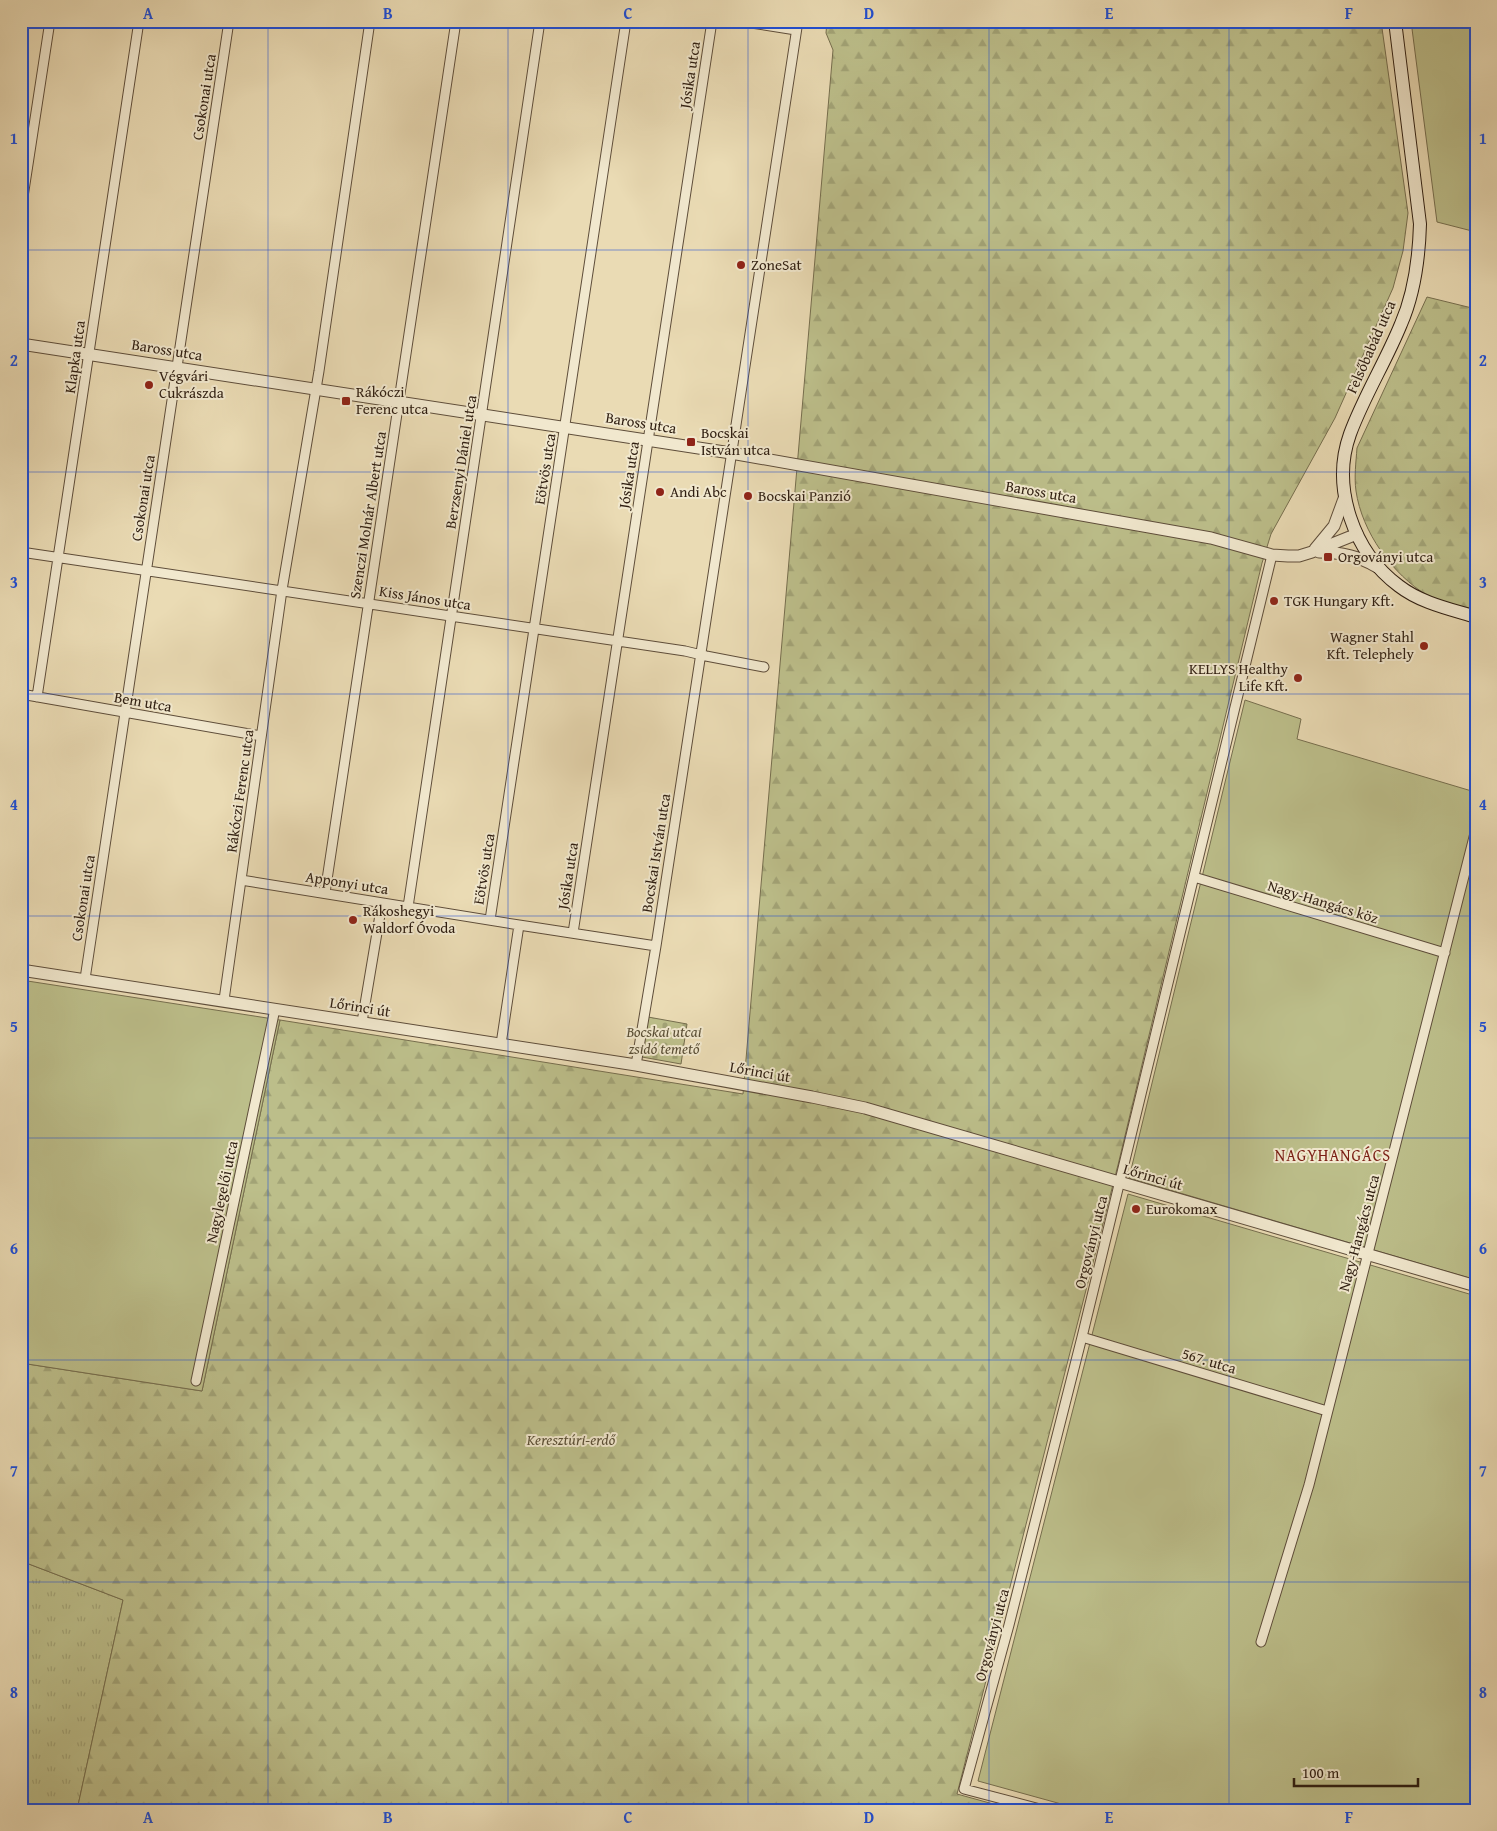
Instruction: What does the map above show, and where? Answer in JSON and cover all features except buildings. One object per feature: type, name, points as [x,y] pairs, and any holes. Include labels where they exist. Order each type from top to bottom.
[{"type":"main road","name":"Felsőbabád utca","points":[[1357,534],[1344,496],[1344,466],[1350,434],[1402,323],[1420,255],[1420,224],[1395,21]]},
{"type":"main road","name":"Baross utca","points":[[1357,534],[1369,555],[1399,586],[1435,605],[1476,617]]},
{"type":"street","points":[[21,210],[50,21]]},
{"type":"street","name":"Klapka utca","points":[[37,697],[139,21]]},
{"type":"street","name":"Csokonai utca","points":[[85,979],[229,21]]},
{"type":"street","name":"Rákóczi Ferenc utca","points":[[224,1000],[282,590],[316,389],[370,21]]},
{"type":"street","name":"Szenczi Molnár Albert utca","points":[[325,893],[456,21]]},
{"type":"street","name":"Berzsenyi Dániel utca","points":[[408,907],[540,21]]},
{"type":"street","name":"Eötvös utca","points":[[490,920],[566,428],[626,21]]},
{"type":"street","name":"Jósika utca","points":[[573,933],[712,21]]},
{"type":"street","points":[[738,21],[797,25]]},
{"type":"street","name":"Bocskai István utca","points":[[636,1065],[656,946],[797,25]]},
{"type":"street","name":"Baross utca","points":[[21,344],[731,453],[1211,538],[1272,555],[1299,556],[1357,534]]},
{"type":"street","points":[[1312,552],[1334,526],[1344,496]]},
{"type":"street","name":"Kiss János utca","points":[[21,552],[368,602],[685,651],[764,667]]},
{"type":"street","name":"Baross utca","points":[[1312,552],[1327,552],[1351,556],[1380,568]]},
{"type":"street","name":"Orgoványi utca","points":[[1044,1810],[964,1789],[1009,1625],[1082,1336],[1272,555]]},
{"type":"street","name":"Bem utca","points":[[21,694],[261,736]]},
{"type":"street","name":"Nagy-Hangács utca","points":[[1261,1642],[1309,1484],[1476,829]]},
{"type":"street","name":"Nagy-Hangács köz","points":[[1194,877],[1445,953]]},
{"type":"street","name":"Apponyi utca","points":[[241,880],[656,946]]},
{"type":"street","points":[[362,1022],[382,903]]},
{"type":"street","points":[[501,1044],[519,925]]},
{"type":"street","name":"Lőrinci út","points":[[21,970],[636,1065],[865,1108],[1476,1286]]},
{"type":"street","name":"Nagylegelői utca","points":[[196,1381],[275,1009]]},
{"type":"street","name":"567. utca","points":[[1082,1336],[1327,1411]]},
{"type":"green space","name":"Keresztúri-erdő","points":[[827,21],[1381,21],[1408,213],[1403,251],[1393,288],[1335,418],[1271,534],[1262,563],[1118,1165],[957,1794],[1015,1810],[77,1810],[123,1600],[21,1561],[21,1363],[202,1391],[280,1020],[743,1094],[833,50],[826,33]]},
{"type":"green space","points":[[1411,21],[1476,21],[1476,232],[1437,222]]},
{"type":"green space","points":[[1427,297],[1476,309],[1476,610],[1428,596],[1402,576],[1381,551],[1372,536],[1359,506],[1356,491],[1357,448]]},
{"type":"green space","points":[[1245,700],[1301,719],[1297,739],[1475,792],[1476,790],[1476,1280],[1129,1178]]},
{"type":"green space","points":[[21,980],[280,1020],[202,1391],[21,1363]]},
{"type":"green space","name":"Bocskai utcai zsidó temető","points":[[648,1017],[687,1024],[681,1064],[642,1057]]},
{"type":"green space","points":[[1128,1194],[1476,1296],[1476,1810],[1083,1810],[978,1781]]},
{"type":"green space","points":[[21,1561],[123,1600],[77,1810],[21,1810]]},
{"type":"place","name":"ZoneSat","points":[[741,265]]},
{"type":"place","name":"Végvári Cukrászda","points":[[149,385]]},
{"type":"place","name":"Rákóczi Ferenc utca","points":[[346,401]]},
{"type":"place","name":"Bocskai István utca","points":[[691,442]]},
{"type":"place","name":"Andi Abc","points":[[660,492]]},
{"type":"place","name":"Bocskai Panzió","points":[[748,496]]},
{"type":"place","name":"Orgoványi utca","points":[[1328,557]]},
{"type":"place","name":"TGK Hungary Kft.","points":[[1274,601]]},
{"type":"place","name":"Wagner Stahl Kft. Telephely","points":[[1424,646]]},
{"type":"place","name":"KELLYS Healthy Life Kft.","points":[[1298,678]]},
{"type":"place","name":"Rákoshegyi Waldorf Óvoda","points":[[353,920]]},
{"type":"place","name":"Eurokomax","points":[[1136,1209]]},
{"type":"district","name":"NAGYHANGÁCS","points":[[1333,1155]]}]
